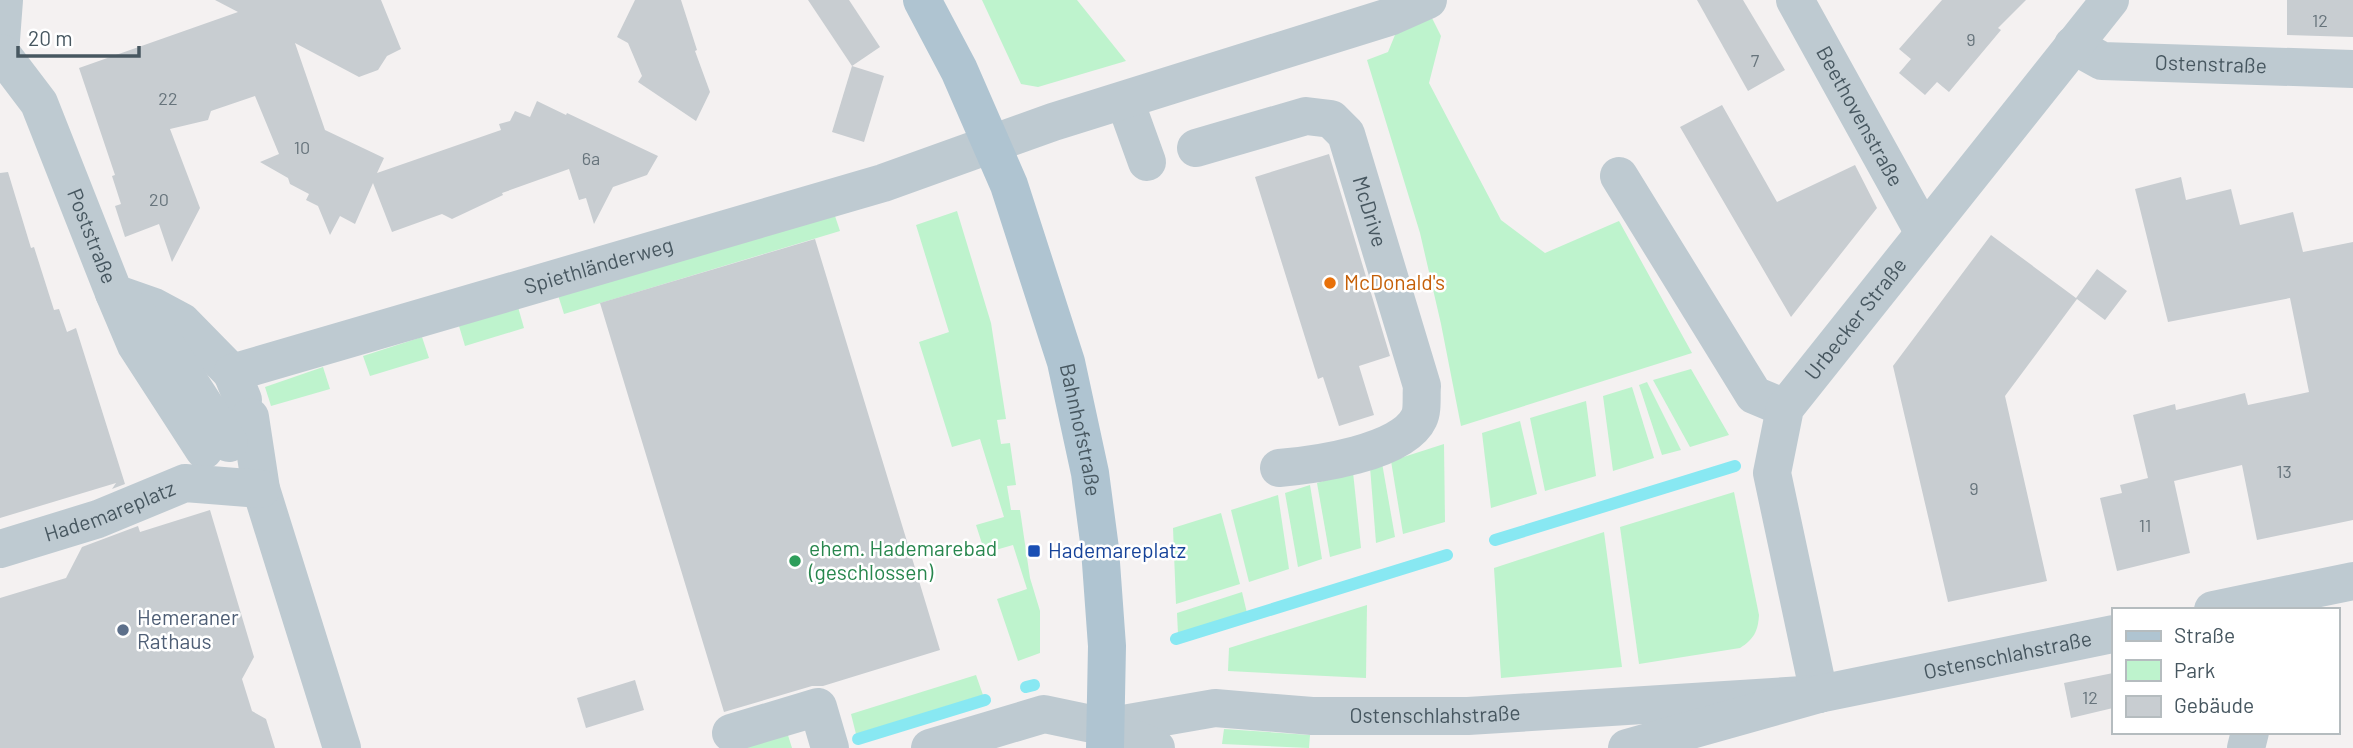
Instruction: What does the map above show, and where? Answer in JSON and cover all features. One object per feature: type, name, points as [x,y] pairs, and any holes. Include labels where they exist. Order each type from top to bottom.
[{"type":"main road","name":"Bahnhofstraße","points":[[922,0],[959,70],[1009,186],[1066,362],[1090,473],[1100,549],[1107,646],[1101,741]]},
{"type":"street","name":"Poststraße","points":[[4,0],[0,53],[39,103],[114,293],[183,321],[231,416]]},
{"type":"street","points":[[992,144],[1053,122],[1392,16],[1428,0]]},
{"type":"street","name":"Beethovenstraße","points":[[1795,0],[1924,233]]},
{"type":"street","name":"Urbecker Straße","points":[[1819,694],[1772,473],[1785,408],[2110,0]]},
{"type":"street","name":"Ostenstraße","points":[[2073,45],[2102,61],[2353,69]]},
{"type":"street","points":[[1125,101],[1147,162]]},
{"type":"street","name":"McDrive","points":[[1196,148],[1306,116],[1331,119],[1346,134],[1422,386],[1419,418],[1399,440],[1324,464],[1279,468]]},
{"type":"street","name":"Spiethländerweg","points":[[231,416],[992,144]]},
{"type":"street","points":[[1619,176],[1754,395],[1785,408]]},
{"type":"street","points":[[114,293],[160,338],[231,416],[261,489],[349,738]]},
{"type":"street","name":"Hademareplatz","points":[[0,549],[98,519],[185,483],[261,489]]},
{"type":"street","points":[[2238,607],[2353,581]]},
{"type":"street","name":"Ostenschlahstraße","points":[[1627,748],[1819,694],[2112,634]]},
{"type":"street","name":"Ostenschlahstraße","points":[[1101,741],[1215,708],[1312,716],[1394,732],[1481,715],[1819,694]]},
{"type":"street","points":[[731,733],[818,707],[830,748]]},
{"type":"street","points":[[930,748],[1044,714],[1101,741],[1156,748]]},
{"type":"green space","points":[[982,0],[1077,0],[1126,61],[1038,87],[1021,84]]},
{"type":"green space","points":[[1431,16],[1441,36],[1429,83],[1501,220],[1545,253],[1619,221],[1692,353],[1461,426],[1420,233],[1367,60],[1388,52],[1397,30]]},
{"type":"green space","points":[[833,210],[840,231],[564,314],[558,295]]},
{"type":"green space","points":[[957,211],[991,323],[1006,419],[997,420],[1001,444],[1010,443],[1016,485],[1007,486],[1011,510],[1020,510],[1030,578],[1040,611],[1040,653],[1018,661],[997,599],[1027,589],[1013,545],[985,553],[976,525],[1004,517],[980,439],[952,447],[919,342],[949,332],[916,225]]},
{"type":"green space","points":[[518,307],[524,328],[465,346],[459,326]]},
{"type":"green space","points":[[422,337],[429,358],[370,376],[363,356]]},
{"type":"green space","points":[[323,367],[330,389],[271,406],[265,387]]},
{"type":"green space","points":[[1691,369],[1729,435],[1690,447],[1653,380]]},
{"type":"green space","points":[[1647,382],[1681,450],[1662,455],[1639,385]]},
{"type":"green space","points":[[1632,387],[1654,458],[1613,471],[1603,396]]},
{"type":"green space","points":[[1586,401],[1596,476],[1545,491],[1530,418]]},
{"type":"green space","points":[[1520,421],[1537,494],[1491,508],[1482,433]]},
{"type":"green space","points":[[1444,444],[1445,522],[1403,534],[1391,461]]},
{"type":"green space","points":[[1382,463],[1395,537],[1376,543],[1370,467]]},
{"type":"green space","points":[[1353,472],[1361,548],[1330,557],[1317,483]]},
{"type":"green space","points":[[1310,485],[1322,559],[1298,567],[1285,493]]},
{"type":"green space","points":[[1734,492],[1759,615],[1754,634],[1740,648],[1639,664],[1620,527]]},
{"type":"green space","points":[[1278,495],[1289,569],[1249,582],[1231,510]]},
{"type":"green space","points":[[1221,513],[1240,584],[1176,604],[1173,528]]},
{"type":"green space","points":[[1604,532],[1622,667],[1501,678],[1494,568]]},
{"type":"green space","points":[[1242,592],[1247,613],[1178,634],[1177,613]]},
{"type":"green space","points":[[1367,605],[1366,678],[1228,671],[1229,648]]},
{"type":"green space","points":[[976,675],[983,695],[856,734],[851,714]]},
{"type":"green space","points":[[1224,729],[1310,735],[1309,748],[1222,744]]},
{"type":"green space","points":[[787,732],[792,748],[737,748]]},
{"type":"water","points":[[1727,468],[1727,473],[1616,508],[1616,502]]},
{"type":"water","points":[[1602,507],[1602,512],[1495,545],[1495,540]]},
{"type":"water","points":[[1367,580],[1367,585],[1184,642],[1184,636]]},
{"type":"water","points":[[985,700],[985,704],[859,743],[858,739]]},
{"type":"building","points":[[215,0],[381,0],[401,49],[387,56],[378,70],[359,77],[295,43],[325,130],[384,158],[377,173],[501,130],[499,124],[510,121],[515,111],[530,117],[537,101],[658,156],[647,175],[613,187],[594,224],[586,198],[579,200],[569,169],[502,193],[503,195],[452,219],[442,214],[392,232],[373,183],[355,224],[340,216],[330,235],[318,206],[306,200],[309,194],[260,162],[279,154],[255,96],[211,111],[208,120],[170,129],[200,208],[172,262],[159,224],[125,237],[115,206],[121,204],[112,176],[115,175],[79,68],[238,12]]},
{"type":"building","points":[[635,0],[681,0],[710,92],[696,121],[638,82],[642,76],[628,43],[617,37]]},
{"type":"building","points":[[808,0],[849,0],[880,47],[852,66]]},
{"type":"building","points":[[1697,0],[1743,0],[1785,70],[1748,91]]},
{"type":"building","points":[[1942,0],[2026,0],[1998,28],[2001,30],[1949,92],[1937,82],[1925,95],[1899,73],[1911,59],[1899,49]]},
{"type":"building","points":[[2287,0],[2353,0],[2353,37],[2287,35]]},
{"type":"building","points":[[852,66],[884,76],[864,142],[832,132]]},
{"type":"building","points":[[1722,105],[1777,202],[1855,165],[1877,208],[1791,317],[1680,127]]},
{"type":"building","name":"McDonald's","points":[[1329,154],[1390,356],[1359,366],[1374,415],[1339,426],[1323,377],[1318,379],[1255,177]]},
{"type":"building","points":[[8,172],[31,248],[34,247],[54,310],[59,309],[67,332],[76,328],[125,484],[112,489],[116,483],[0,518],[0,173]]},
{"type":"building","points":[[2181,177],[2186,200],[2231,189],[2240,225],[2293,212],[2303,252],[2353,242],[2353,520],[2257,540],[2242,465],[2174,481],[2190,553],[2117,571],[2100,498],[2122,493],[2120,485],[2148,478],[2133,415],[2175,404],[2176,410],[2245,393],[2248,405],[2309,392],[2290,298],[2168,322],[2135,189]]},
{"type":"building","points":[[1991,235],[2076,298],[2097,269],[2127,291],[2105,320],[2077,299],[2005,396],[2047,581],[1948,602],[1893,366]]},
{"type":"building","name":"ehem. Hademarebad (geschlossen)","points":[[815,239],[940,650],[823,686],[812,686],[724,712],[600,303]]},
{"type":"building","name":"Hemeraner Rathaus","points":[[210,510],[254,657],[242,679],[252,711],[266,719],[275,748],[0,748],[0,598],[66,578],[82,547],[138,526],[140,532]]},
{"type":"building","points":[[2112,673],[2112,708],[2071,718],[2064,683]]},
{"type":"building","points":[[635,680],[644,710],[586,728],[577,698]]},
{"type":"waterway","points":[[1495,540],[1735,466]]},
{"type":"waterway","points":[[1176,639],[1447,555]]},
{"type":"waterway","points":[[1026,687],[1034,685]]},
{"type":"waterway","points":[[858,739],[985,700]]},
{"type":"place","name":"McDonald's","points":[[1330,283]]},
{"type":"place","name":"Hademareplatz","points":[[1034,551]]},
{"type":"place","name":"ehem. Hademarebad (geschlossen)","points":[[795,561]]},
{"type":"place","name":"Hemeraner Rathaus","points":[[123,630]]}]
